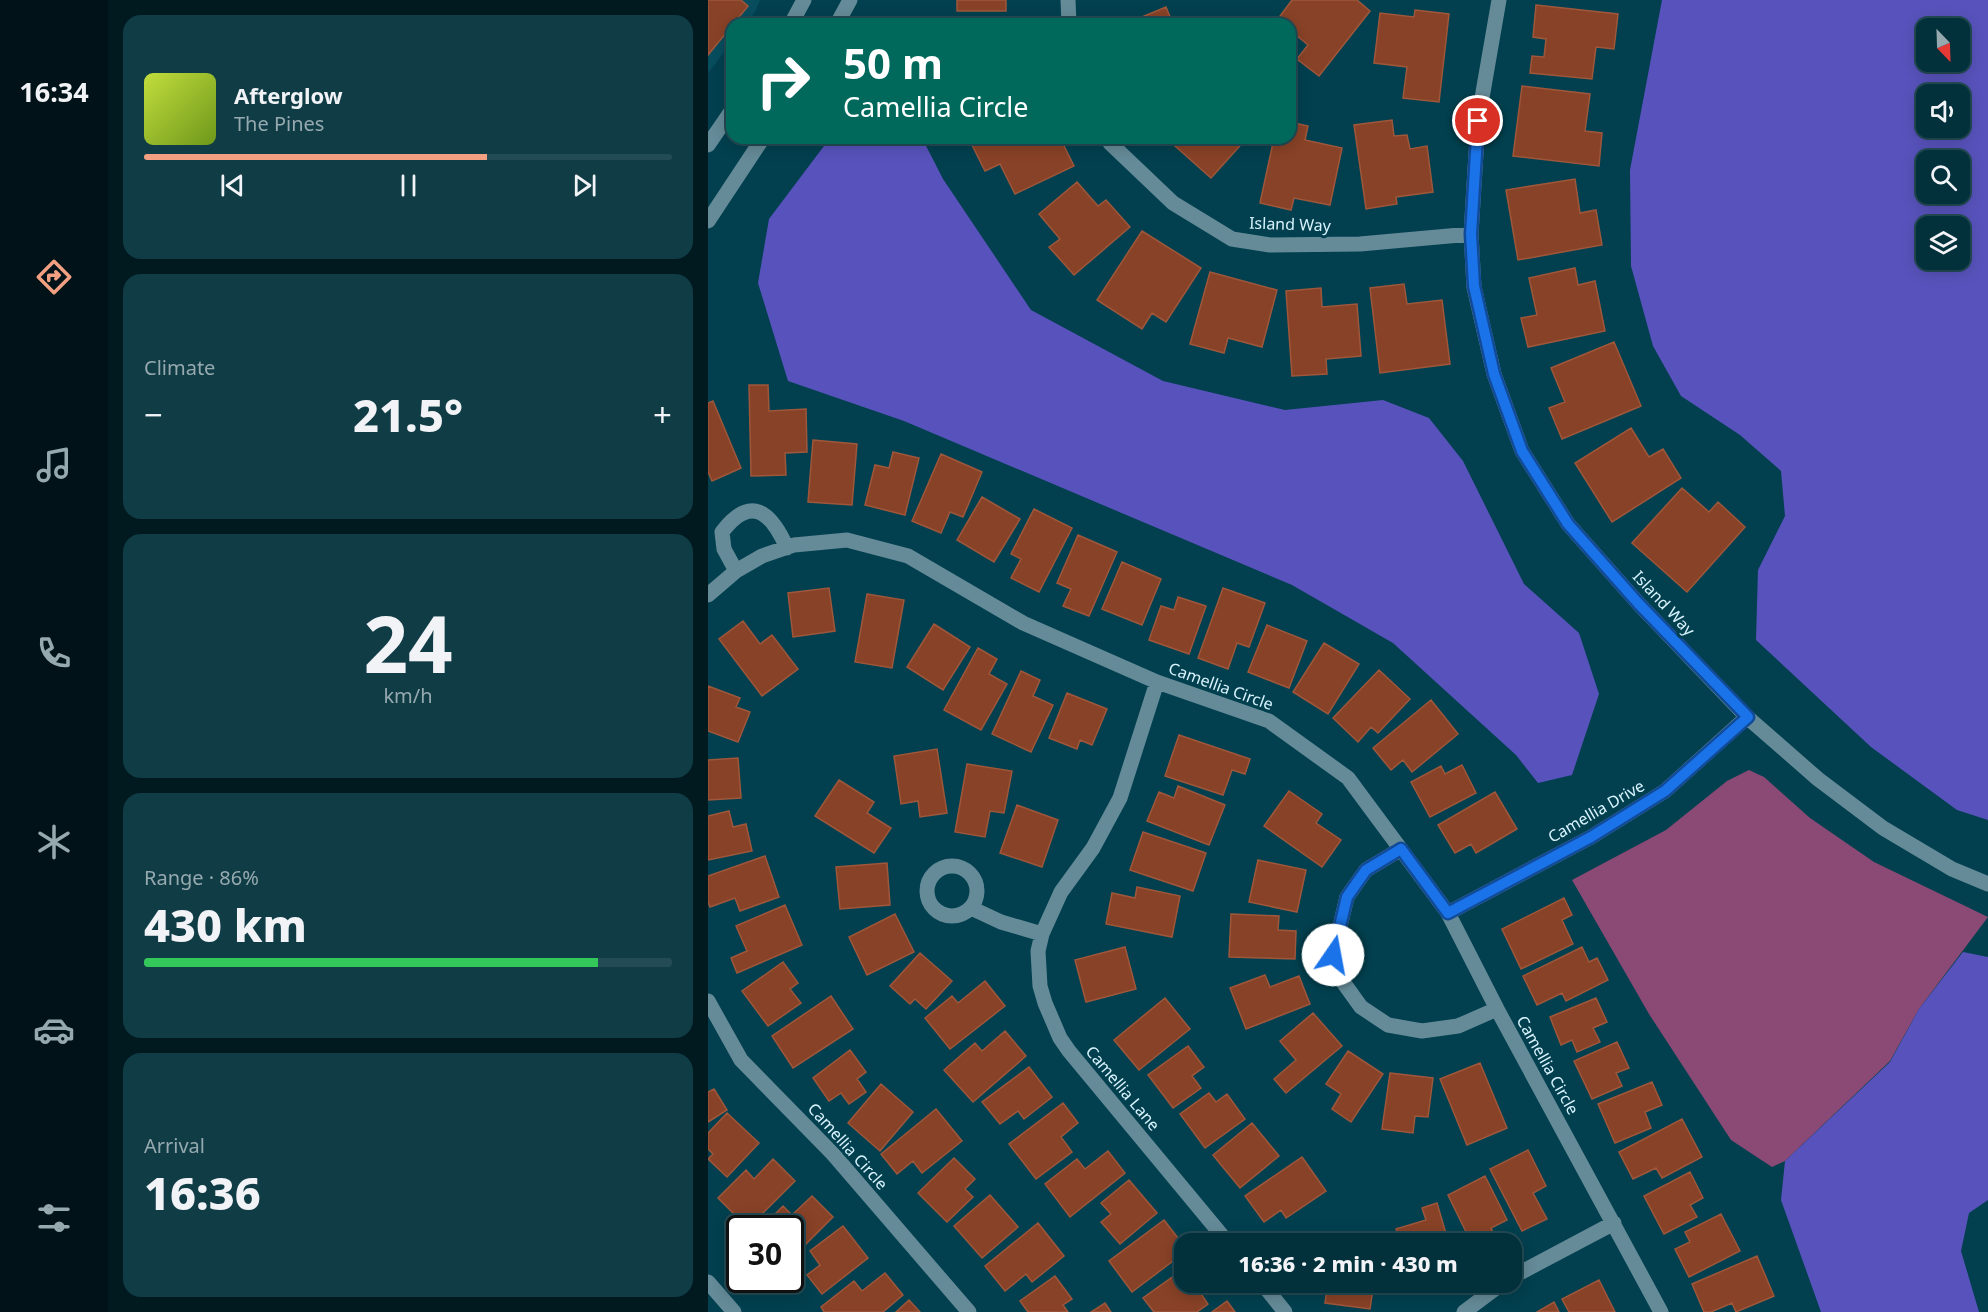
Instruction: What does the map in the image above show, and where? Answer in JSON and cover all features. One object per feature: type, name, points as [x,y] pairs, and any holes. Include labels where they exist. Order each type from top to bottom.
[{"type":"street","points":[[794,18],[804,0]]},
{"type":"street","points":[[840,18],[850,0]]},
{"type":"street","points":[[1068,0],[1069,18]]},
{"type":"street","name":"Island Way","points":[[1499,0],[1478,121],[1471,234],[1474,286],[1494,374],[1522,451],[1568,524],[1638,603],[1748,717],[1818,779],[1883,828],[1952,869],[1988,884]]},
{"type":"street","points":[[708,145],[726,119]]},
{"type":"street","points":[[708,221],[759,144]]},
{"type":"street","name":"Island Way","points":[[1111,144],[1173,203],[1232,239],[1270,245],[1360,244],[1471,234]]},
{"type":"street","points":[[736,571],[724,549],[722,532],[733,517],[751,510],[764,513],[774,524],[787,548]]},
{"type":"street","name":"Camellia Circle","points":[[708,595],[736,571],[762,556],[794,545],[847,540],[908,555],[1023,623],[1157,682],[1269,721],[1348,778],[1448,913],[1497,1009],[1661,1312]]},
{"type":"street","name":"Camellia Lane","points":[[1157,682],[1120,798],[1093,848],[1061,892],[1042,934],[1037,968],[1045,1004],[1060,1038],[1219,1233]]},
{"type":"street","name":"Camellia Drive","points":[[1448,913],[1591,837],[1665,791],[1748,717]]},
{"type":"street","points":[[1401,849],[1366,870],[1347,897],[1333,955],[1343,982],[1361,1007],[1388,1025],[1422,1031],[1458,1026],[1497,1009]]},
{"type":"street","points":[[971,908],[1001,922],[1042,934]]},
{"type":"street","name":"Camellia Circle","points":[[708,1000],[741,1060],[833,1154],[969,1312]]},
{"type":"street","points":[[1522,1272],[1614,1223]]},
{"type":"street","points":[[708,1282],[734,1312]]},
{"type":"street","points":[[1270,1293],[1285,1312]]},
{"type":"street","points":[[1464,1312],[1489,1293]]},
{"type":"shaded area","points":[[708,0],[760,0],[750,18],[726,18],[726,50],[708,73]]},
{"type":"shaded area","points":[[1662,0],[1988,0],[1988,820],[1957,810],[1871,747],[1756,640],[1758,570],[1785,516],[1781,471],[1740,435],[1681,396],[1653,346],[1631,266],[1630,170]]},
{"type":"shaded area","points":[[825,144],[925,144],[943,179],[1031,310],[1163,381],[1285,410],[1383,400],[1429,418],[1463,461],[1524,584],[1579,633],[1599,694],[1572,775],[1538,783],[1516,755],[1393,643],[1292,585],[904,421],[788,381],[758,283],[769,219]]},
{"type":"shaded area","points":[[1749,770],[1764,777],[1810,818],[1874,862],[1988,917],[1919,1009],[1890,1061],[1785,1161],[1772,1167],[1731,1140],[1649,1014],[1572,880],[1666,830],[1727,781]]},
{"type":"shaded area","points":[[1963,952],[1988,957],[1988,1200],[1969,1213],[1961,1251],[1979,1312],[1821,1312],[1781,1200],[1785,1161],[1890,1062],[1919,1009]]},
{"type":"building","points":[[708,0],[741,0],[748,6],[738,18],[726,18],[726,33],[708,55]]},
{"type":"building","points":[[957,0],[1006,0],[1006,11],[957,11]]},
{"type":"building","points":[[1292,0],[1357,0],[1370,11],[1319,76],[1297,59],[1308,45],[1296,35],[1296,18],[1278,18]]},
{"type":"building","points":[[1536,5],[1618,14],[1614,49],[1596,47],[1592,79],[1530,73],[1532,56],[1544,57],[1546,39],[1533,37]]},
{"type":"building","points":[[1166,7],[1171,18],[1139,18]]},
{"type":"building","points":[[1415,10],[1449,14],[1439,102],[1403,98],[1407,67],[1374,63],[1380,13],[1414,17]]},
{"type":"building","points":[[1522,86],[1590,94],[1585,131],[1602,133],[1599,166],[1513,156]]},
{"type":"building","points":[[1392,120],[1394,136],[1407,135],[1410,149],[1427,146],[1433,192],[1396,197],[1397,204],[1366,209],[1354,125]]},
{"type":"building","points":[[1296,123],[1308,126],[1305,140],[1342,148],[1330,205],[1294,198],[1291,210],[1260,203],[1273,144],[1296,144]]},
{"type":"building","points":[[972,144],[1063,144],[1074,166],[1015,194],[1000,164],[985,171]]},
{"type":"building","points":[[1173,144],[1242,144],[1211,178]]},
{"type":"building","points":[[1575,179],[1580,213],[1596,210],[1602,245],[1518,260],[1506,190]]},
{"type":"building","points":[[1077,182],[1098,206],[1106,200],[1130,227],[1074,275],[1049,247],[1060,239],[1039,214]]},
{"type":"building","points":[[1142,231],[1201,268],[1166,322],[1152,313],[1142,329],[1097,300]]},
{"type":"building","points":[[1575,268],[1578,285],[1595,281],[1605,331],[1528,347],[1521,318],[1537,315],[1529,278]]},
{"type":"building","points":[[1210,272],[1277,290],[1262,347],[1228,338],[1224,353],[1190,344]]},
{"type":"building","points":[[1404,284],[1407,304],[1442,300],[1450,364],[1380,373],[1370,288]]},
{"type":"building","points":[[1321,288],[1322,307],[1357,304],[1361,356],[1326,359],[1327,374],[1292,376],[1286,291]]},
{"type":"building","points":[[1614,342],[1641,406],[1562,439],[1549,408],[1565,402],[1551,368]]},
{"type":"building","points":[[749,385],[768,385],[769,411],[806,409],[807,452],[785,453],[786,475],[751,476]]},
{"type":"building","points":[[713,401],[741,468],[712,481],[708,472],[708,403]]},
{"type":"building","points":[[1631,428],[1649,457],[1663,449],[1681,478],[1612,522],[1575,463]]},
{"type":"building","points":[[813,440],[857,444],[852,505],[808,502]]},
{"type":"building","points":[[893,452],[919,458],[905,515],[865,505],[875,465],[889,468]]},
{"type":"building","points":[[941,454],[982,472],[963,517],[950,512],[941,533],[912,521]]},
{"type":"building","points":[[1682,488],[1709,512],[1718,502],[1745,527],[1687,592],[1632,543]]},
{"type":"building","points":[[982,497],[1020,519],[994,562],[957,540]]},
{"type":"building","points":[[1034,509],[1072,528],[1039,592],[1011,578],[1021,559],[1011,554]]},
{"type":"building","points":[[1078,535],[1117,552],[1089,616],[1063,606],[1071,589],[1057,583]]},
{"type":"building","points":[[1122,562],[1161,579],[1142,625],[1102,609]]},
{"type":"building","points":[[829,588],[835,631],[793,637],[788,593]]},
{"type":"building","points":[[1223,588],[1265,603],[1249,647],[1237,643],[1228,669],[1198,658]]},
{"type":"building","points":[[867,594],[904,600],[892,668],[855,662]]},
{"type":"building","points":[[1178,597],[1206,606],[1189,654],[1149,640],[1161,606],[1174,610]]},
{"type":"building","points":[[743,621],[760,644],[772,635],[798,669],[762,696],[719,639]]},
{"type":"building","points":[[934,624],[970,647],[943,690],[907,667]]},
{"type":"building","points":[[1267,625],[1307,641],[1289,688],[1248,672]]},
{"type":"building","points":[[1324,643],[1359,664],[1328,714],[1293,692]]},
{"type":"building","points":[[978,648],[997,659],[989,674],[1007,684],[981,730],[944,710]]},
{"type":"building","points":[[1379,670],[1410,699],[1378,733],[1371,727],[1358,742],[1333,718]]},
{"type":"building","points":[[1021,671],[1040,680],[1033,696],[1053,705],[1031,752],[992,734]]},
{"type":"building","points":[[708,686],[740,698],[736,707],[750,712],[738,742],[708,731]]},
{"type":"building","points":[[1067,693],[1107,709],[1092,745],[1080,740],[1077,749],[1049,738]]},
{"type":"building","points":[[1431,700],[1458,734],[1412,772],[1403,760],[1391,770],[1373,748]]},
{"type":"building","points":[[1179,735],[1250,759],[1245,774],[1232,770],[1223,795],[1165,776]]},
{"type":"building","points":[[937,749],[947,813],[920,817],[918,801],[901,804],[894,756]]},
{"type":"building","points":[[738,758],[741,798],[708,800],[708,760]]},
{"type":"building","points":[[967,764],[1012,771],[1004,813],[990,811],[985,837],[955,832]]},
{"type":"building","points":[[1462,765],[1476,793],[1430,817],[1411,782],[1441,766],[1445,774]]},
{"type":"building","points":[[839,780],[874,802],[867,813],[891,828],[874,853],[815,816]]},
{"type":"building","points":[[1178,786],[1225,805],[1209,845],[1147,821],[1159,792],[1174,798]]},
{"type":"building","points":[[1289,791],[1322,814],[1316,823],[1341,840],[1322,867],[1264,826]]},
{"type":"building","points":[[1495,792],[1517,829],[1476,853],[1471,844],[1455,853],[1438,825]]},
{"type":"building","points":[[1017,805],[1058,820],[1042,867],[1000,853]]},
{"type":"building","points":[[729,811],[733,827],[746,824],[752,851],[708,860],[708,816]]},
{"type":"building","points":[[1143,832],[1206,853],[1193,891],[1130,870]]},
{"type":"building","points":[[765,856],[779,897],[740,911],[735,898],[710,907],[708,876]]},
{"type":"building","points":[[1258,860],[1306,870],[1297,912],[1249,902]]},
{"type":"building","points":[[887,863],[890,905],[840,909],[836,867]]},
{"type":"building","points":[[1137,887],[1180,896],[1172,937],[1106,924],[1112,893],[1135,898]]},
{"type":"building","points":[[1564,898],[1572,915],[1562,920],[1573,944],[1521,969],[1502,929]]},
{"type":"building","points":[[785,905],[802,945],[737,973],[731,958],[747,951],[736,926]]},
{"type":"building","points":[[895,914],[914,952],[867,975],[849,937]]},
{"type":"building","points":[[1231,914],[1279,916],[1278,930],[1296,931],[1295,959],[1229,957]]},
{"type":"building","points":[[1125,947],[1136,989],[1086,1002],[1075,960]]},
{"type":"building","points":[[1582,947],[1589,962],[1597,958],[1608,980],[1566,1001],[1562,993],[1537,1005],[1523,976]]},
{"type":"building","points":[[920,953],[952,981],[926,1009],[915,999],[910,1004],[890,986]]},
{"type":"building","points":[[783,962],[798,983],[790,989],[801,1003],[768,1026],[742,991]]},
{"type":"building","points":[[1265,975],[1270,987],[1299,976],[1310,1004],[1246,1029],[1230,988]]},
{"type":"building","points":[[985,981],[1005,1006],[950,1049],[925,1018],[952,996],[958,1003]]},
{"type":"building","points":[[831,996],[853,1029],[793,1068],[772,1036]]},
{"type":"building","points":[[1165,998],[1190,1029],[1139,1070],[1114,1040]]},
{"type":"building","points":[[1596,998],[1607,1022],[1593,1028],[1600,1042],[1577,1052],[1572,1040],[1561,1045],[1550,1017]]},
{"type":"building","points":[[1313,1013],[1342,1046],[1286,1093],[1274,1079],[1296,1060],[1280,1041]]},
{"type":"building","points":[[1005,1031],[1026,1056],[973,1102],[944,1070],[975,1043],[982,1051]]},
{"type":"building","points":[[1617,1042],[1629,1068],[1616,1073],[1622,1086],[1592,1099],[1574,1061]]},
{"type":"building","points":[[1188,1046],[1204,1067],[1192,1076],[1201,1088],[1173,1108],[1148,1075]]},
{"type":"building","points":[[850,1050],[866,1072],[857,1079],[866,1092],[849,1104],[841,1093],[829,1101],[813,1078]]},
{"type":"building","points":[[1348,1051],[1383,1074],[1351,1122],[1332,1109],[1341,1094],[1326,1084]]},
{"type":"building","points":[[1480,1063],[1507,1128],[1467,1145],[1440,1079]]},
{"type":"building","points":[[1029,1067],[1052,1097],[1024,1119],[1018,1111],[1000,1124],[982,1102]]},
{"type":"building","points":[[1390,1073],[1433,1078],[1428,1117],[1415,1116],[1413,1133],[1382,1129]]},
{"type":"building","points":[[1652,1082],[1662,1105],[1645,1112],[1651,1128],[1615,1143],[1598,1104]]},
{"type":"building","points":[[881,1084],[913,1112],[880,1151],[848,1123]]},
{"type":"building","points":[[714,1089],[727,1110],[708,1122],[708,1092]]},
{"type":"building","points":[[1209,1093],[1216,1102],[1227,1094],[1245,1119],[1205,1148],[1180,1114]]},
{"type":"building","points":[[1063,1103],[1078,1123],[1061,1137],[1072,1152],[1036,1179],[1009,1144]]},
{"type":"building","points":[[936,1109],[962,1141],[922,1173],[913,1161],[897,1174],[881,1154]]},
{"type":"building","points":[[727,1113],[759,1143],[727,1177],[708,1159],[713,1154],[708,1149],[708,1133]]},
{"type":"building","points":[[1682,1119],[1702,1157],[1662,1178],[1656,1168],[1633,1179],[1619,1152]]},
{"type":"building","points":[[1252,1123],[1279,1156],[1240,1188],[1213,1155]]},
{"type":"building","points":[[1528,1150],[1546,1186],[1533,1193],[1547,1219],[1522,1231],[1490,1169]]},
{"type":"building","points":[[1108,1151],[1125,1173],[1070,1217],[1045,1184],[1077,1159],[1085,1169]]},
{"type":"building","points":[[1302,1157],[1326,1191],[1286,1218],[1281,1210],[1264,1222],[1245,1196]]},
{"type":"building","points":[[954,1158],[975,1179],[965,1189],[973,1197],[947,1222],[918,1193]]},
{"type":"building","points":[[773,1159],[795,1181],[761,1215],[735,1215],[718,1198],[746,1170],[754,1179]]},
{"type":"building","points":[[1690,1172],[1703,1198],[1690,1205],[1697,1217],[1664,1234],[1644,1196]]},
{"type":"building","points":[[1485,1176],[1507,1220],[1491,1228],[1493,1233],[1467,1233],[1448,1195]]},
{"type":"building","points":[[1129,1180],[1157,1213],[1120,1244],[1101,1222],[1111,1214],[1101,1203]]},
{"type":"building","points":[[990,1195],[1018,1227],[982,1258],[954,1226]]},
{"type":"building","points":[[812,1196],[833,1217],[804,1246],[804,1215],[792,1215]]},
{"type":"building","points":[[1437,1203],[1446,1233],[1397,1233],[1396,1229],[1426,1220],[1422,1208]]},
{"type":"building","points":[[783,1206],[792,1215],[774,1215]]},
{"type":"building","points":[[1721,1214],[1740,1251],[1689,1277],[1675,1249],[1690,1242],[1685,1232]]},
{"type":"building","points":[[1164,1220],[1174,1233],[1174,1260],[1132,1292],[1109,1261]]},
{"type":"building","points":[[1038,1223],[1064,1256],[1032,1282],[1026,1274],[1005,1291],[985,1266]]},
{"type":"building","points":[[843,1226],[868,1258],[822,1294],[807,1275],[820,1265],[810,1251]]},
{"type":"building","points":[[1757,1256],[1774,1296],[1736,1312],[1732,1303],[1711,1312],[1704,1312],[1692,1284]]},
{"type":"building","points":[[885,1273],[903,1295],[883,1312],[824,1312],[821,1307],[854,1281],[862,1291]]},
{"type":"building","points":[[1055,1276],[1072,1299],[1063,1305],[1068,1312],[1028,1312],[1020,1301]]},
{"type":"building","points":[[1174,1276],[1174,1293],[1200,1293],[1208,1304],[1197,1312],[1154,1312],[1143,1298]]},
{"type":"building","points":[[1599,1280],[1615,1312],[1569,1312],[1562,1299]]},
{"type":"building","points":[[1326,1293],[1372,1293],[1370,1309],[1325,1303]]},
{"type":"building","points":[[909,1300],[920,1312],[896,1312]]},
{"type":"building","points":[[1227,1301],[1235,1312],[1212,1312]]},
{"type":"building","points":[[1554,1302],[1559,1312],[1537,1312]]},
{"type":"building","points":[[1105,1303],[1111,1312],[1091,1312]]},
{"type":"route","points":[[1333,955],[1347,897],[1366,870],[1401,849],[1448,913],[1591,837],[1665,791],[1748,717],[1638,603],[1568,524],[1522,451],[1494,374],[1474,286],[1471,234],[1478,121]]}]
